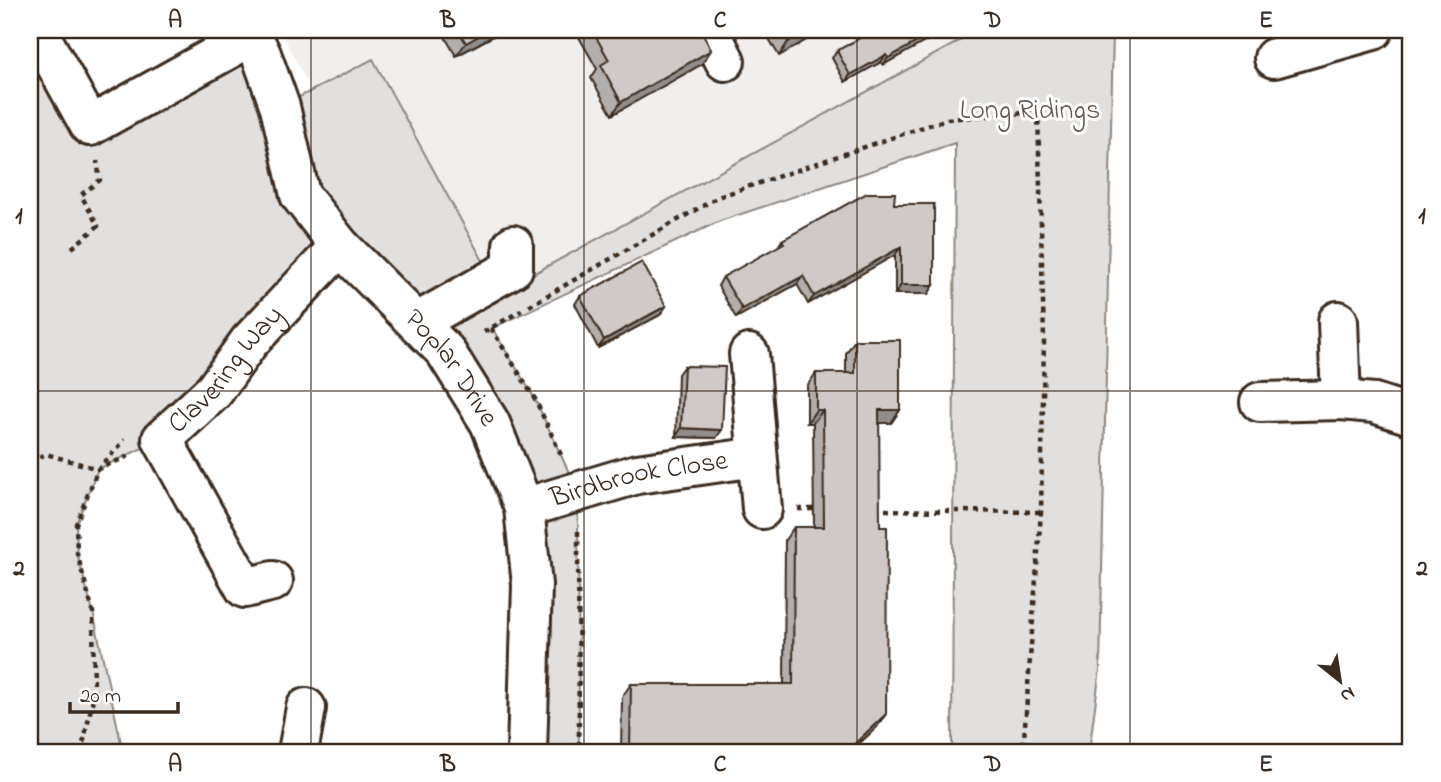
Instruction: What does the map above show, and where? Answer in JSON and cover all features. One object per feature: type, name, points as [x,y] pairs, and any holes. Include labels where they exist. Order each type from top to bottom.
[{"type":"street","points":[[37,30],[90,126],[251,33]]},
{"type":"street","points":[[1274,58],[1326,36],[1373,30]]},
{"type":"street","name":"Poplar Drive","points":[[251,33],[280,107],[300,195],[340,246],[445,351],[490,423],[524,508],[532,585],[527,752]]},
{"type":"street","points":[[418,322],[513,268],[513,244]]},
{"type":"street","name":"Clavering Way","points":[[273,581],[245,589],[162,439],[214,391],[249,342],[340,246]]},
{"type":"street","points":[[1338,321],[1341,400]]},
{"type":"street","name":"Birdbrook Close","points":[[749,354],[762,509]]},
{"type":"street","points":[[1260,401],[1341,400],[1374,403],[1411,415]]},
{"type":"street","name":"Birdbrook Close","points":[[524,508],[637,474],[757,457]]},
{"type":"street","points":[[298,752],[306,708]]},
{"type":"path","points":[[445,351],[491,328],[718,197],[947,119],[1038,112],[1044,340],[1041,512],[1023,752]]},
{"type":"path","points":[[72,248],[98,226],[81,195],[100,180],[96,146],[90,126]]},
{"type":"path","points":[[30,461],[46,454],[98,469],[162,439]]},
{"type":"path","points":[[79,752],[85,740],[94,695],[93,612],[77,553],[76,524],[98,469]]},
{"type":"path","points":[[762,509],[818,509]]},
{"type":"path","points":[[874,510],[1041,512]]},
{"type":"shaded area","points":[[280,30],[976,30],[500,293],[373,60],[311,90]]},
{"type":"green space","name":"Long Ridings","points":[[976,30],[1113,30],[1100,669],[1089,752],[952,752],[955,143],[720,221],[492,328],[535,399],[578,492],[579,752],[526,752],[532,585],[490,423],[340,247],[162,439],[98,469],[76,524],[77,553],[93,612],[123,752],[30,752],[30,56],[76,138],[95,146],[261,54],[280,107],[373,59],[500,292]]},
{"type":"building","points":[[458,30],[489,30],[466,43]]},
{"type":"building","points":[[592,30],[701,30],[711,50],[621,102],[601,65],[609,60]]},
{"type":"building","points":[[781,30],[809,30],[788,42]]},
{"type":"building","points":[[874,30],[938,30],[888,58],[886,55],[850,75],[837,51]]},
{"type":"building","points":[[867,193],[895,193],[894,204],[934,204],[934,285],[901,285],[901,247],[814,296],[803,276],[742,309],[723,277],[784,243],[782,240]]},
{"type":"building","points":[[642,262],[666,306],[604,340],[580,296]]},
{"type":"building","points":[[855,340],[900,340],[900,410],[879,410],[880,527],[887,527],[886,714],[846,752],[630,752],[631,684],[793,684],[794,527],[824,527],[823,410],[816,410],[816,373],[855,373]]},
{"type":"building","points":[[684,366],[725,367],[722,430],[681,428]]}]
